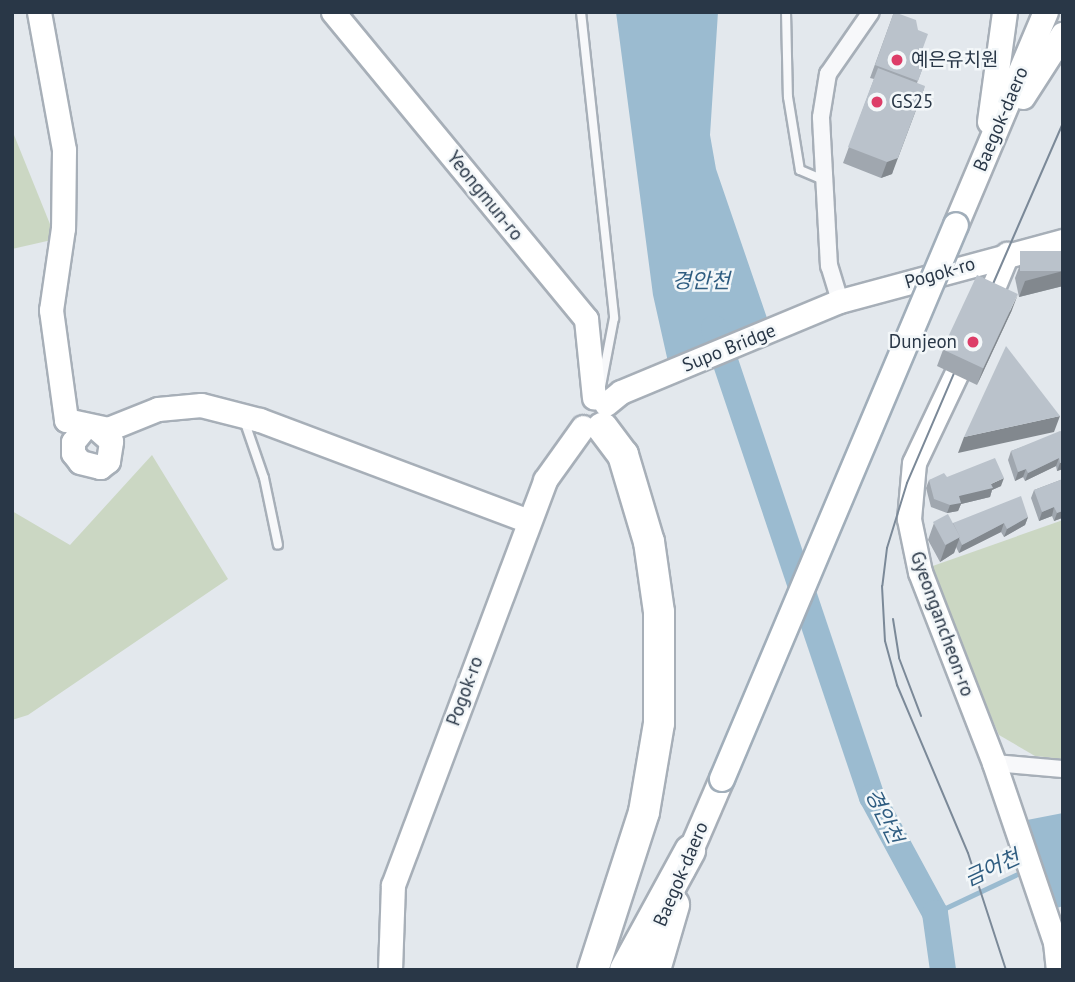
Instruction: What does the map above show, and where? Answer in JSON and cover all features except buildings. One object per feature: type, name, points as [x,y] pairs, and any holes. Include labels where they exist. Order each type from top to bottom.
[{"type":"highway","points":[[593,970],[644,812],[659,723],[659,612],[649,541],[622,455],[597,411]]},
{"type":"highway","points":[[625,970],[690,851]]},
{"type":"highway","points":[[655,970],[690,851]]},
{"type":"main road","points":[[985,157],[1005,12]]},
{"type":"main road","name":"Baegok-daero","points":[[640,970],[1046,12]]},
{"type":"main road","points":[[985,157],[1063,34]]},
{"type":"street","points":[[39,12],[64,150],[63,228],[51,310],[66,420],[90,428],[108,429],[158,409],[201,405],[243,415],[528,521]]},
{"type":"street","name":"Yeongmun-ro","points":[[333,12],[586,319],[597,411]]},
{"type":"street","points":[[840,302],[829,266],[821,179],[821,117],[828,74],[871,12]]},
{"type":"street","name":"Pogok-ro","points":[[819,311],[840,302],[1007,254],[1063,241]]},
{"type":"street","name":"Gyeongancheon-ro","points":[[1007,254],[914,463],[909,519],[920,572],[994,763],[1042,907],[1059,939]]},
{"type":"street","name":"Supo Bridge","points":[[639,384],[819,311]]},
{"type":"street","name":"Pogok-ro","points":[[390,970],[393,885],[545,480],[597,411],[639,384]]},
{"type":"street","points":[[994,763],[1063,769]]},
{"type":"street","points":[[1058,970],[1059,939]]},
{"type":"lane","points":[[582,12],[614,318],[597,411]]},
{"type":"lane","points":[[786,12],[788,97],[800,170],[821,179]]},
{"type":"lane","points":[[243,415],[264,478],[278,545]]},
{"type":"green space","points":[[12,130],[56,239],[12,249]]},
{"type":"green space","points":[[152,455],[228,579],[28,715],[12,720],[12,511],[70,545]]},
{"type":"green space","points":[[1063,520],[1063,759],[1035,756],[999,735],[927,568]]},
{"type":"water","name":"경안천","points":[[616,12],[718,12],[710,135],[716,169],[767,318],[668,362],[653,295]]},
{"type":"water","name":"금어천","points":[[1063,813],[1063,906],[1057,908],[1027,820]]},
{"type":"waterway","name":"경안천","points":[[714,328],[872,797],[935,913],[943,970]]},
{"type":"waterway","name":"금어천","points":[[935,913],[1024,871]]},
{"type":"tram line","points":[[986,300],[1063,123]]},
{"type":"tram line","points":[[961,357],[907,483],[887,548],[882,586],[885,641],[897,685],[968,853],[1006,970]]},
{"type":"tram line","points":[[893,619],[899,658],[921,716]]},
{"type":"place","name":"예은유치원","points":[[897,60]]},
{"type":"place","name":"GS25","points":[[877,102]]},
{"type":"place","name":"Dunjeon","points":[[973,342]]}]
